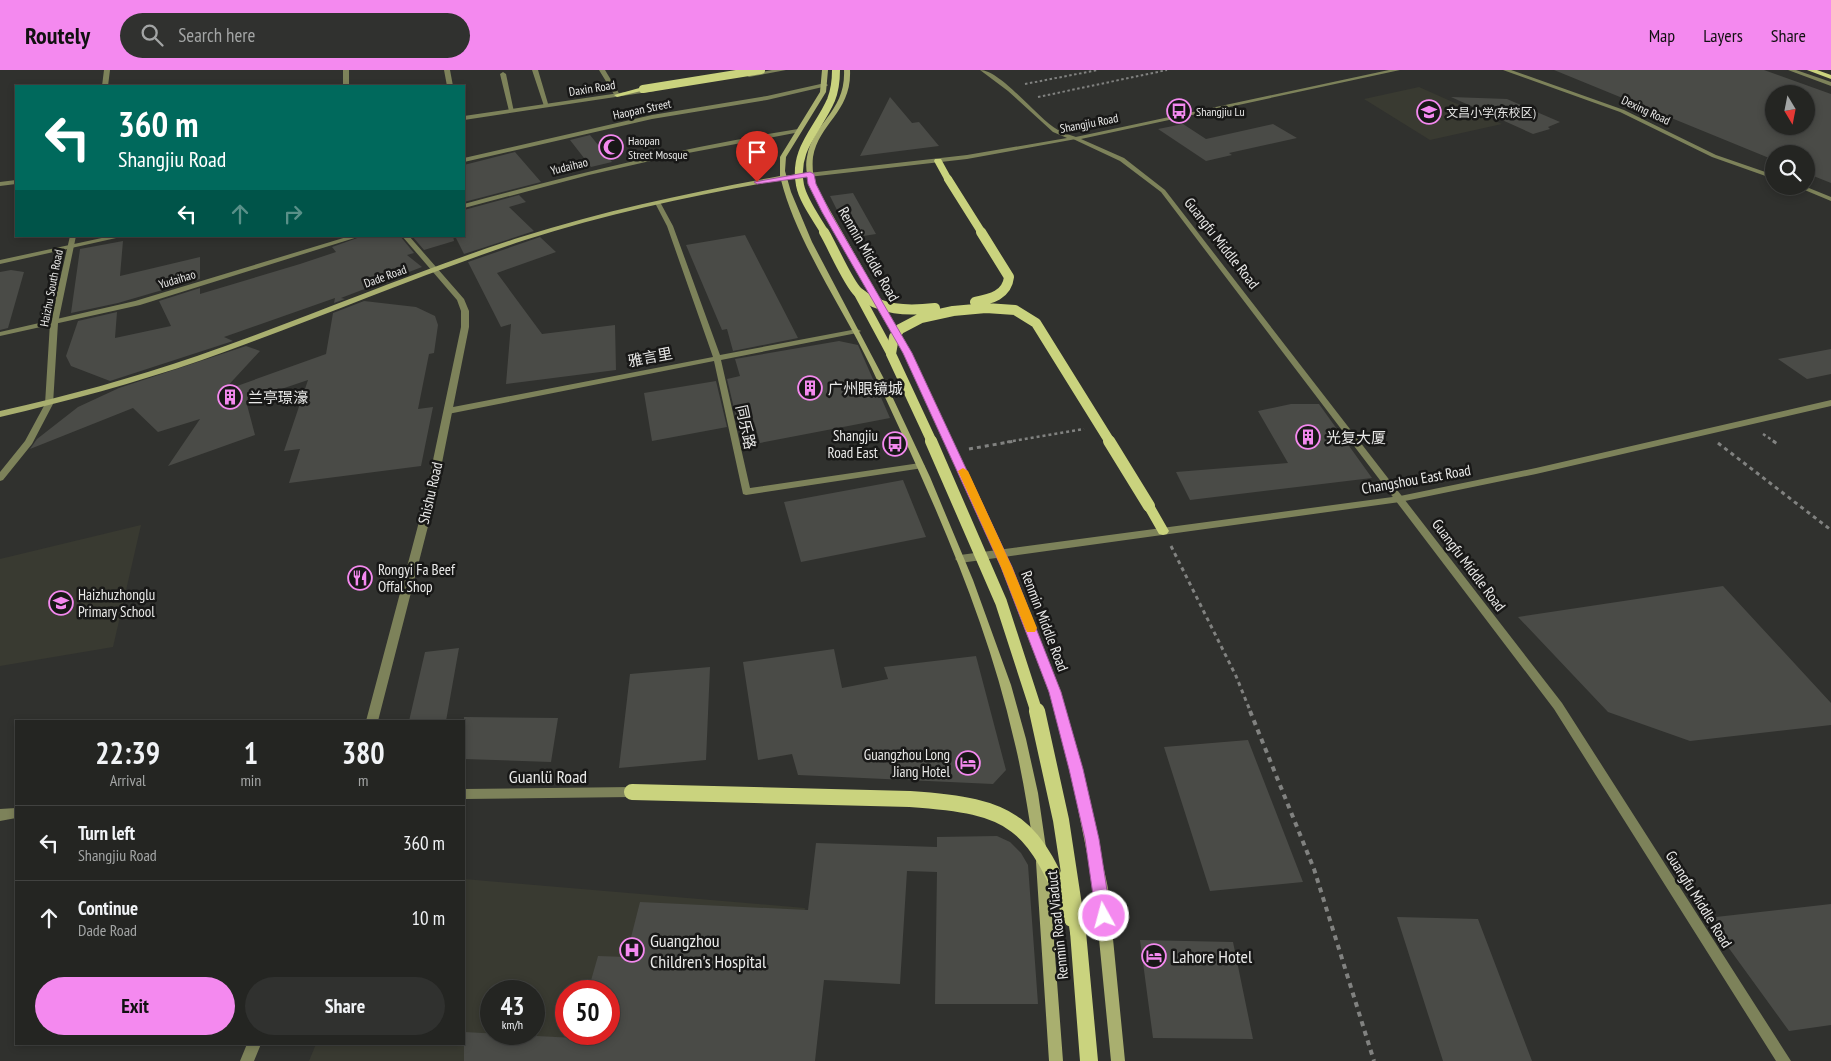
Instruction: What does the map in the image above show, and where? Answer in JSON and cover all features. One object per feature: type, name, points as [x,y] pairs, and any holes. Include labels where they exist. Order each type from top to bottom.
[{"type":"main road","points":[[617,95],[643,88],[761,70]]},
{"type":"main road","points":[[825,70],[825,85],[816,107],[798,131],[782,160],[782,178],[792,204],[857,331],[920,466],[960,559],[999,667],[1024,757],[1036,815],[1046,907],[1056,1061]]},
{"type":"main road","name":"Renmin Road Viaduct","points":[[836,70],[837,83],[831,100],[810,130],[801,151],[798,179],[804,198],[857,291],[890,354],[992,579],[1014,639],[1041,728],[1071,873],[1089,1061]]},
{"type":"main road","points":[[810,174],[811,154],[822,130],[845,94],[848,85],[847,70]]},
{"type":"main road","points":[[1810,70],[1831,77]]},
{"type":"main road","points":[[1826,70],[1831,72]]},
{"type":"main road","points":[[857,291],[866,298],[884,306],[914,310],[982,301],[1000,294],[1006,289],[1009,281],[1007,272],[938,161]]},
{"type":"main road","name":"Renmin Middle Road","points":[[810,174],[812,184],[826,212],[907,353],[954,452],[1001,554],[1055,692],[1076,769],[1101,888],[1118,1061]]},
{"type":"main road","name":"Dade Road","points":[[0,414],[48,404],[250,339],[524,238],[658,202],[782,178]]},
{"type":"main road","points":[[890,354],[892,342],[900,329],[924,318],[991,307],[1010,309],[1029,316],[1039,327],[1163,531]]},
{"type":"main road","points":[[632,792],[910,799],[946,801],[976,806],[1002,816],[1028,835],[1038,846],[1078,932]]},
{"type":"street","points":[[105,85],[107,70]]},
{"type":"street","points":[[346,70],[346,85]]},
{"type":"street","points":[[447,70],[450,85]]},
{"type":"street","points":[[535,70],[547,106]]},
{"type":"street","points":[[602,70],[617,95]]},
{"type":"street","points":[[712,70],[720,80]]},
{"type":"street","name":"Daxin Road","points":[[465,118],[783,70]]},
{"type":"street","name":"Guangfu Middle Road","points":[[983,70],[1022,100],[1055,131],[1109,150],[1135,167],[1163,191],[1558,706],[1784,1061]]},
{"type":"street","name":"Shangjiu Road","points":[[782,178],[938,161],[1074,138],[1397,70]]},
{"type":"street","name":"Dexing Road","points":[[1506,70],[1622,111],[1714,156],[1765,174]]},
{"type":"street","points":[[1791,70],[1831,84]]},
{"type":"street","points":[[503,74],[512,111]]},
{"type":"street","name":"Haopan Street","points":[[465,160],[652,117],[767,98],[825,85]]},
{"type":"street","name":"Yudaihao","points":[[465,206],[564,178],[730,141],[798,131]]},
{"type":"street","points":[[0,184],[15,182]]},
{"type":"street","points":[[1815,193],[1831,199]]},
{"type":"street","name":"同乐路","points":[[658,202],[670,226],[717,358],[746,492],[920,466]]},
{"type":"street","name":"Haizhu South Road","points":[[48,404],[54,323],[73,237]]},
{"type":"street","points":[[0,262],[118,237]]},
{"type":"street","name":"Yudaihao","points":[[0,334],[137,303],[355,237]]},
{"type":"street","name":"Shishu Road","points":[[372,720],[429,503],[465,327],[465,311],[452,288],[406,237]]},
{"type":"street","name":"雅言里","points":[[448,411],[857,331]]},
{"type":"street","name":"Changshou East Road","points":[[960,559],[1400,499],[1831,403]]},
{"type":"street","points":[[0,478],[29,442],[48,404]]},
{"type":"street","name":"Guanlü Road","points":[[465,794],[632,792]]},
{"type":"street","points":[[0,815],[15,813]]},
{"type":"street","points":[[247,1061],[254,1045]]},
{"type":"path","points":[[1006,87],[1098,70]]},
{"type":"path","points":[[1022,100],[1167,70]]},
{"type":"path","points":[[954,452],[1088,429]]},
{"type":"path","points":[[1704,432],[1831,530]]},
{"type":"path","points":[[1163,531],[1236,676],[1314,869],[1374,1061]]},
{"type":"shaded area","name":"文昌小学(东校区)","points":[[1419,87],[1502,124],[1430,140],[1364,99]]},
{"type":"shaded area","name":"Haizhuzhonglu Primary School","points":[[141,525],[113,647],[0,666],[0,559]]},
{"type":"shaded area","name":"Guangzhou Children's Hospital","points":[[465,879],[805,908],[790,1061],[309,1061],[316,1045],[465,1045]]},
{"type":"building","points":[[1554,70],[1764,70],[1806,85],[1765,85],[1765,135],[1815,135],[1815,88],[1831,94],[1831,183],[1815,177],[1815,145],[1765,145],[1765,156]]},
{"type":"building","points":[[890,97],[912,123],[919,122],[939,146],[860,156]]},
{"type":"building","points":[[1451,97],[1507,99],[1560,122],[1548,127],[1550,129],[1533,134]]},
{"type":"building","points":[[1183,124],[1206,139],[1273,124],[1297,138],[1229,153],[1232,155],[1206,161],[1158,129]]},
{"type":"building","points":[[590,135],[612,162],[591,167],[570,140]]},
{"type":"building","points":[[515,152],[541,182],[465,202],[465,165]]},
{"type":"building","points":[[853,193],[876,234],[851,238],[830,196]]},
{"type":"building","points":[[519,195],[526,202],[509,207],[534,231],[464,254],[456,237],[465,237],[465,210]]},
{"type":"building","points":[[745,235],[798,338],[733,351],[727,329],[722,330],[686,245]]},
{"type":"building","points":[[360,237],[401,237],[414,253],[407,255],[422,267],[341,298],[345,299],[334,303],[335,298],[224,337],[233,341],[110,381],[71,366],[66,356],[78,321],[117,312],[115,338],[171,326],[159,301],[200,288],[200,294],[300,264],[336,252],[332,247]]},
{"type":"building","points":[[413,237],[453,237],[454,241],[424,250]]},
{"type":"building","points":[[540,237],[556,252],[497,273],[542,334],[615,325],[616,370],[506,384],[511,324],[501,327],[468,262]]},
{"type":"building","points":[[123,241],[120,276],[200,257],[200,279],[118,303],[71,313],[80,249]]},
{"type":"building","points":[[11,270],[24,272],[8,328],[0,330],[0,272]]},
{"type":"building","points":[[364,301],[416,307],[435,316],[438,325],[434,353],[429,354],[418,409],[433,407],[421,466],[289,483],[300,449],[284,451],[308,380],[246,401],[255,435],[168,466],[200,419],[158,432],[133,408],[30,449],[37,439],[78,407],[119,388],[246,346],[260,351],[223,391],[326,354],[333,313]]},
{"type":"building","name":"广州眼镜城","points":[[839,341],[858,345],[890,418],[760,443],[754,422],[738,425],[727,379],[740,376],[735,359]]},
{"type":"building","points":[[1831,349],[1831,374],[1807,379],[1778,359]]},
{"type":"building","points":[[716,381],[727,427],[652,441],[644,393]]},
{"type":"building","name":"光复大厦","points":[[1291,404],[1319,404],[1372,478],[1190,500],[1176,472],[1288,463],[1258,411]]},
{"type":"building","points":[[903,480],[926,537],[801,562],[784,502]]},
{"type":"building","points":[[1723,586],[1831,703],[1831,725],[1690,741],[1608,712],[1518,617]]},
{"type":"building","points":[[459,648],[446,720],[409,720],[425,652]]},
{"type":"building","points":[[834,649],[842,688],[888,679],[884,667],[976,656],[1006,770],[993,784],[798,775],[792,754],[758,760],[743,662]]},
{"type":"building","points":[[710,667],[706,760],[619,768],[630,674]]},
{"type":"building","points":[[464,717],[558,718],[551,762],[465,759]]},
{"type":"building","points":[[1248,740],[1303,882],[1210,891],[1164,747]]},
{"type":"building","points":[[997,836],[1010,842],[1021,853],[1028,865],[1038,1004],[935,1004],[937,872],[907,871],[900,984],[824,980],[815,1061],[464,1061],[465,1032],[480,1033],[480,1045],[545,1045],[545,1036],[555,1037],[555,1045],[620,1045],[620,980],[591,980],[598,956],[626,957],[640,902],[808,910],[816,843],[937,847],[937,837]]},
{"type":"building","points":[[1831,904],[1831,1025],[1789,1031],[1707,918]]},
{"type":"building","points":[[1397,917],[1478,919],[1532,1061],[1443,1061]]},
{"type":"building","points":[[1140,940],[1233,942],[1253,1039],[1153,1038]]},
{"type":"slow traffic","points":[[963,471],[1007,567],[1031,628]]},
{"type":"place","name":"Shangjiu Lu","points":[[1179,111]]},
{"type":"place","name":"文昌小学(东校区)","points":[[1429,112]]},
{"type":"place","name":"Haopan Street Mosque","points":[[611,147]]},
{"type":"place","name":"广州眼镜城","points":[[810,388]]},
{"type":"place","name":"兰亭璟濠","points":[[230,397]]},
{"type":"place","name":"光复大厦","points":[[1308,437]]},
{"type":"place","name":"Shangjiu Road East","points":[[895,444]]},
{"type":"place","name":"Rongyi Fa Beef Offal Shop","points":[[360,578]]},
{"type":"place","name":"Haizhuzhonglu Primary School","points":[[61,603]]},
{"type":"place","name":"Guangzhou Long Jiang Hotel","points":[[968,763]]},
{"type":"place","name":"Guangzhou Children's Hospital","points":[[632,950]]},
{"type":"place","name":"Lahore Hotel","points":[[1154,956]]},
{"type":"route","points":[[757,182],[810,174],[817,196],[907,353],[954,452],[1007,567],[1055,692],[1076,769],[1092,839],[1104,916]]}]
